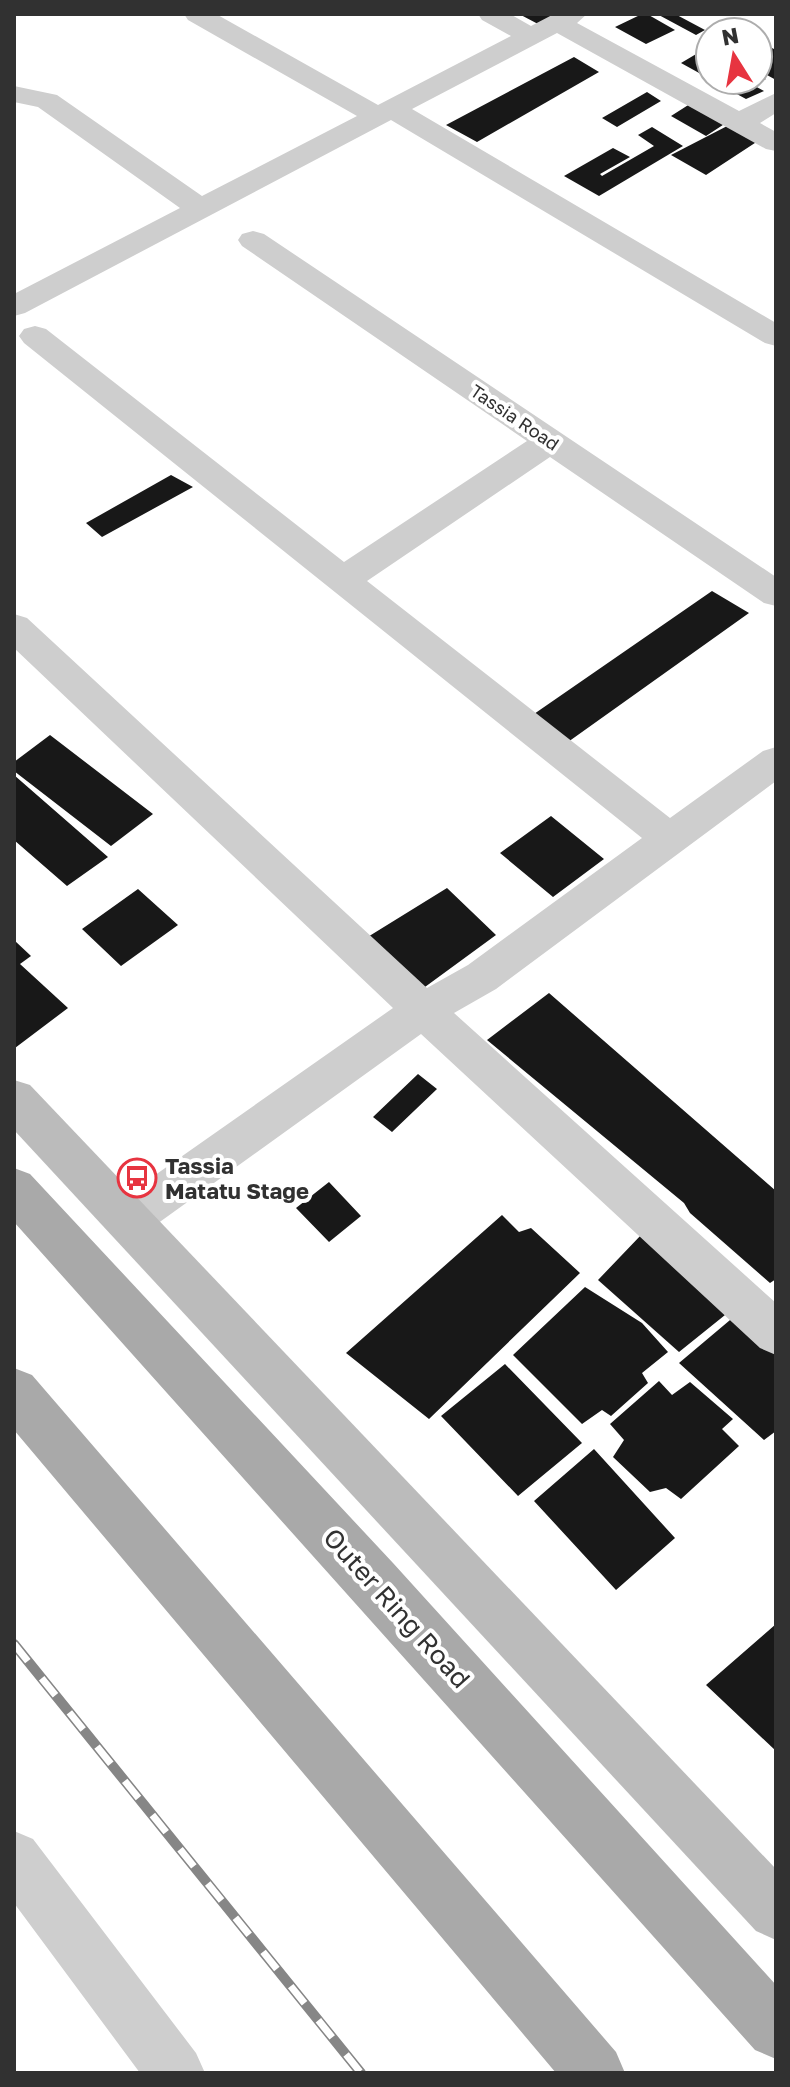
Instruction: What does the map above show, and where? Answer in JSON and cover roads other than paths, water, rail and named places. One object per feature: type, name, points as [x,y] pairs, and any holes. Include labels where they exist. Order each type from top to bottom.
[{"type":"main road","points":[[14,1099],[776,1911]]},
{"type":"main road","name":"Outer Ring Road","points":[[14,1189],[374,1582],[776,2029]]},
{"type":"main road","points":[[14,1392],[595,2073]]},
{"type":"street","points":[[197,14],[383,111],[776,336]]},
{"type":"street","points":[[491,14],[531,37]]},
{"type":"street","points":[[14,306],[383,111],[566,19],[776,143]]},
{"type":"street","points":[[14,94],[47,101],[199,208]]},
{"type":"street","points":[[739,123],[776,101]]},
{"type":"street","name":"Tassia Road","points":[[253,240],[776,594]]},
{"type":"street","points":[[35,336],[671,840]]},
{"type":"street","points":[[343,580],[550,441]]},
{"type":"street","points":[[14,627],[423,1010],[776,1333]]},
{"type":"street","points":[[127,1220],[423,1010],[482,977],[776,761]]},
{"type":"street","points":[[14,1858],[176,2073]]},
{"type":"railway","points":[[14,1644],[361,2073]]},
{"type":"place","name":"Tassia Matatu Stage","points":[[137,1178]]}]
